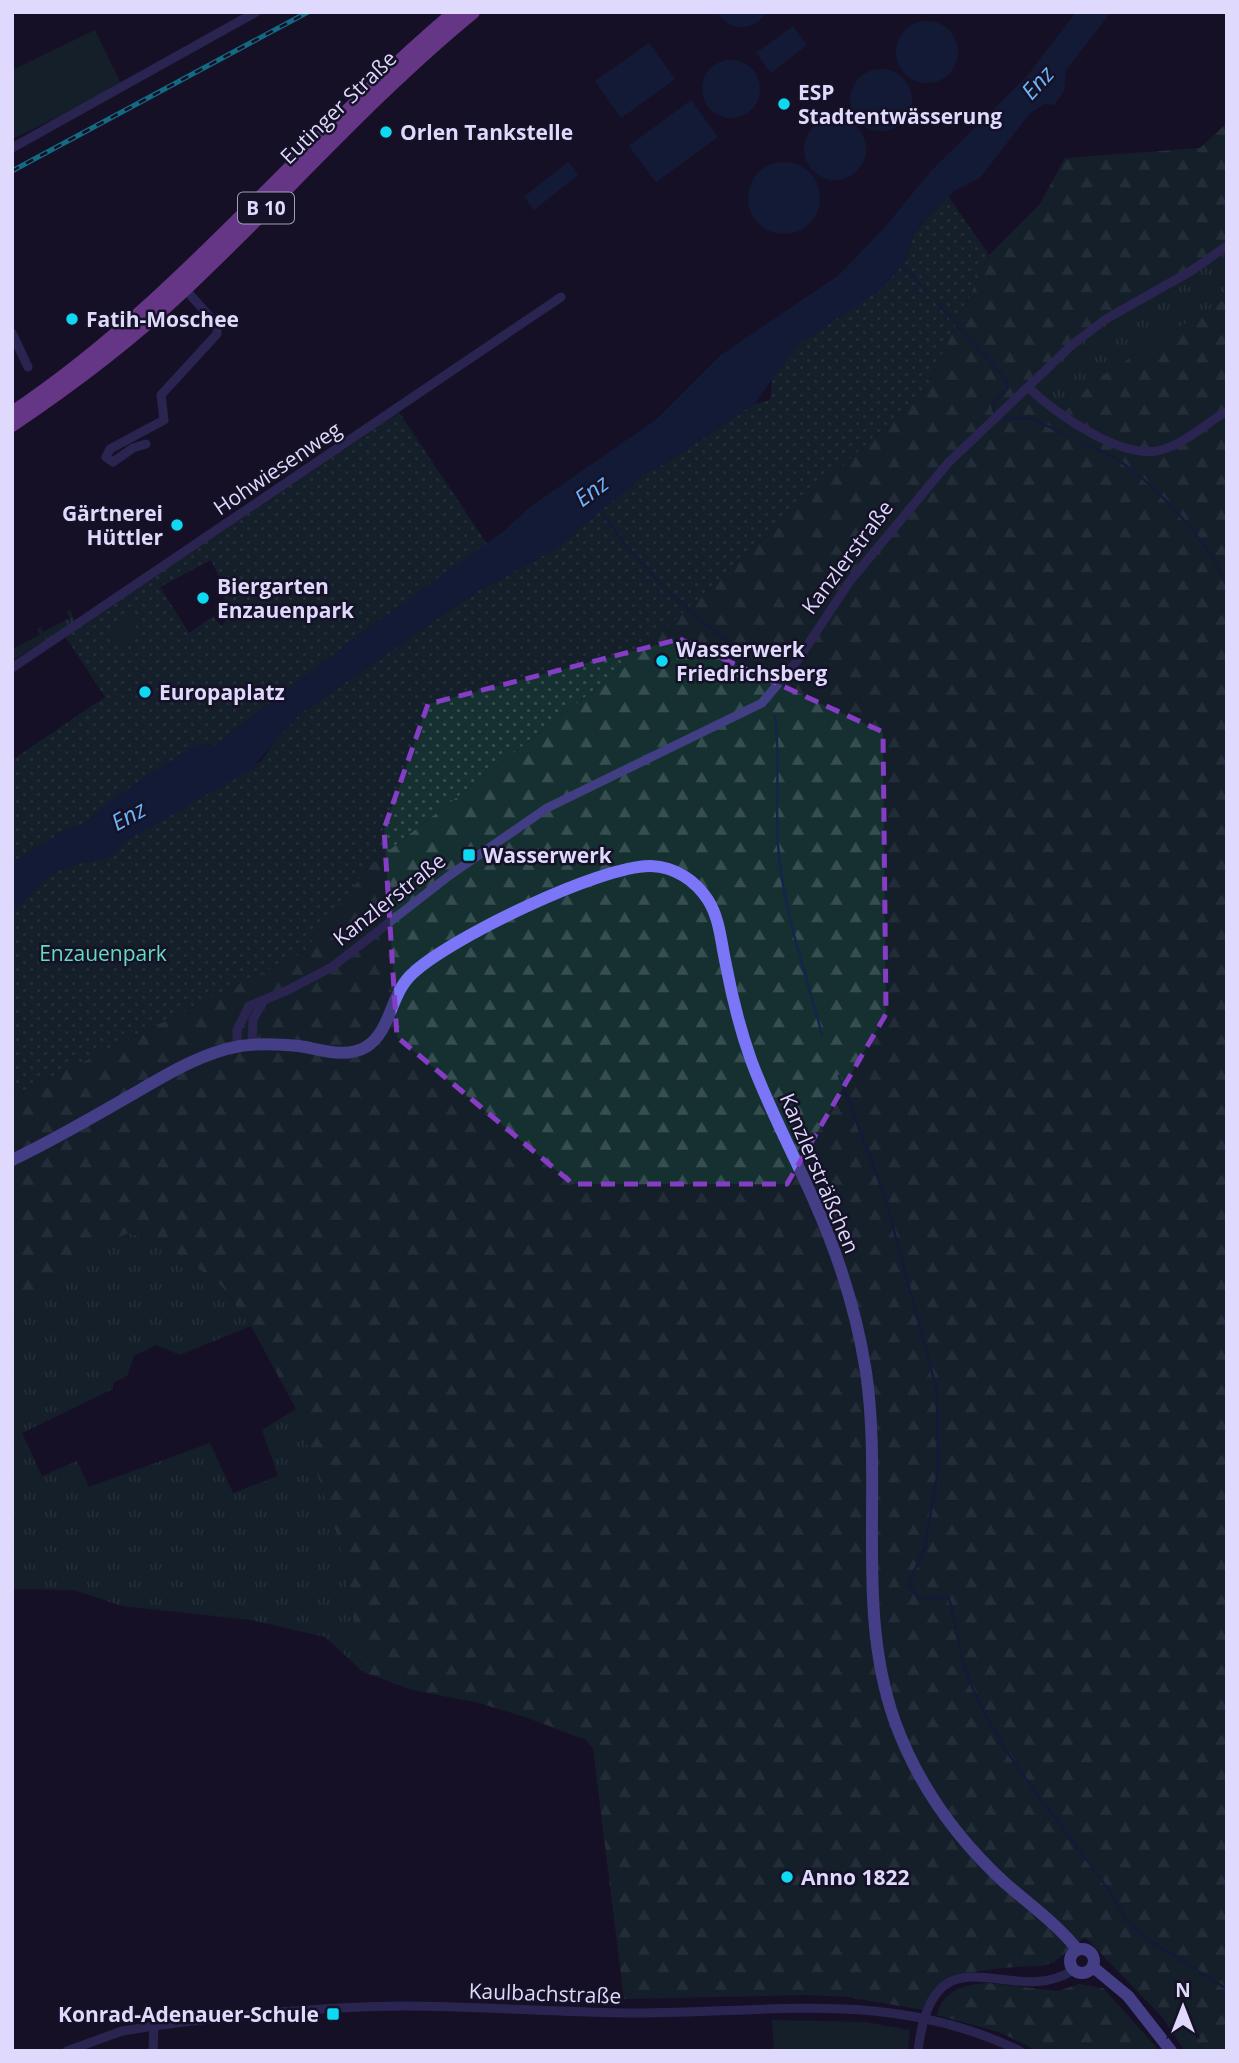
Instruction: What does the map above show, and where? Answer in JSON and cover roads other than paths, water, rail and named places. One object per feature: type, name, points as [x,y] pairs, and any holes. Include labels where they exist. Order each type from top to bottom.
[{"type":"main road","name":"Eutinger Straße","points":[[12,413],[69,373],[138,317],[373,86],[455,12]]},
{"type":"main road","name":"Eutinger Straße","points":[[12,425],[103,361],[185,289],[371,103],[473,12]]},
{"type":"main road","name":"Kanzlersträßchen","points":[[237,1047],[296,1046],[337,1053],[360,1051],[380,1034],[396,995],[410,975],[439,954],[500,921],[556,895],[625,869],[664,867],[695,884],[706,896],[717,920],[735,1006],[751,1061],[817,1207],[856,1325],[868,1391],[873,1445],[874,1627],[881,1672],[895,1721],[916,1771],[960,1836],[1077,1950]]},
{"type":"main road","points":[[12,1160],[180,1068],[237,1047]]},
{"type":"main road","points":[[1084,1948],[1091,1952],[1093,1967],[1086,1973],[1073,1970],[1069,1959],[1077,1950],[1084,1948]]},
{"type":"main road","points":[[1093,1967],[1128,1996],[1171,2051]]},
{"type":"street","points":[[12,148],[256,12]]},
{"type":"street","name":"Kanzlerstraße","points":[[237,1047],[235,1038],[249,1006],[332,967],[450,875],[547,808],[762,703],[790,670],[850,581],[948,463],[1073,344],[1106,319],[1191,271],[1227,246]]},
{"type":"street","points":[[146,444],[133,448],[113,461],[106,457],[110,449],[164,420],[161,395],[218,334],[217,325],[185,289]]},
{"type":"street","name":"Hohwiesenweg","points":[[12,668],[561,297]]},
{"type":"street","points":[[12,333],[28,367]]},
{"type":"street","points":[[1028,387],[1045,404],[1081,427],[1141,452],[1171,446],[1227,411]]},
{"type":"street","points":[[252,1045],[255,1011],[270,997]]},
{"type":"street","points":[[918,2051],[923,2019],[937,1994],[949,1983],[964,1976],[1049,1981],[1073,1970]]},
{"type":"street","name":"Kaulbachstraße","points":[[67,2051],[122,2031],[153,2026],[401,2006],[627,2013],[836,2006],[923,2019],[983,2034],[1020,2051]]},
{"type":"street","points":[[153,2026],[153,2051]]},
{"type":"water","points":[[717,12],[767,12],[756,23],[742,27],[728,23]]},
{"type":"water","name":"Enz","points":[[1076,12],[1111,12],[1066,70],[1064,91],[1054,105],[1044,104],[1030,113],[980,178],[954,191],[919,227],[913,234],[906,261],[882,289],[797,345],[754,404],[666,463],[647,472],[555,549],[476,592],[301,713],[250,770],[127,840],[109,856],[66,867],[54,873],[12,911],[12,863],[69,828],[83,825],[120,794],[191,748],[198,744],[215,745],[359,635],[504,531],[530,507],[657,419],[721,355],[839,275],[885,227],[931,171],[1027,76]]},
{"type":"water","points":[[927,21],[939,23],[949,30],[956,40],[956,64],[949,74],[939,81],[927,83],[915,81],[905,74],[898,64],[896,52],[898,40],[905,30],[915,23]]},
{"type":"water","points":[[793,26],[807,45],[771,73],[756,53]]},
{"type":"water","points":[[649,43],[675,79],[621,118],[595,81]]},
{"type":"water","points":[[731,60],[747,65],[755,73],[760,89],[755,105],[747,113],[731,118],[715,113],[707,105],[702,89],[707,73],[715,65]]},
{"type":"water","points":[[881,69],[893,71],[903,78],[910,88],[910,112],[903,122],[893,129],[881,131],[869,129],[859,122],[852,112],[850,100],[852,88],[859,78],[869,71]]},
{"type":"water","points":[[691,100],[718,137],[656,182],[629,146]]},
{"type":"water","points":[[835,118],[847,120],[857,127],[864,137],[864,161],[857,171],[847,178],[835,180],[823,178],[813,171],[806,161],[804,149],[806,137],[813,127],[823,120]]},
{"type":"water","points":[[568,162],[578,175],[534,210],[524,197]]},
{"type":"water","points":[[791,162],[810,172],[818,184],[818,212],[810,224],[798,232],[777,234],[758,224],[750,212],[748,191],[758,172],[770,164]]},
{"type":"waterway","points":[[900,263],[927,291]]},
{"type":"waterway","points":[[937,303],[1006,380],[1008,388],[992,404],[994,412]]},
{"type":"waterway","points":[[1000,417],[1033,419],[1068,436]]},
{"type":"waterway","points":[[1076,439],[1115,458],[1163,498],[1194,532],[1227,585]]},
{"type":"waterway","name":"Enz","points":[[600,511],[628,548]]},
{"type":"waterway","points":[[631,551],[663,587]]},
{"type":"waterway","points":[[667,591],[742,654],[757,679]]},
{"type":"waterway","points":[[775,716],[778,839],[782,879],[791,924],[822,1035]]},
{"type":"waterway","points":[[839,1076],[885,1197],[937,1391],[938,1471],[925,1546],[909,1584],[920,1599],[949,1598],[956,1627]]},
{"type":"waterway","points":[[957,1634],[964,1665],[992,1727],[1131,1925],[1144,1937],[1227,1989]]},
{"type":"railway","points":[[12,171],[308,12]]},
{"type":"place","name":"ESP Stadtentwässerung","points":[[784,104]]},
{"type":"place","name":"Orlen Tankstelle","points":[[386,132]]},
{"type":"place","name":"Fatih-Moschee","points":[[72,319]]},
{"type":"place","name":"Gärtnerei Hüttler","points":[[177,525]]},
{"type":"place","name":"Biergarten Enzauenpark","points":[[203,598]]},
{"type":"place","name":"Wasserwerk Friedrichsberg","points":[[662,661]]},
{"type":"place","name":"Europaplatz","points":[[145,692]]},
{"type":"place","name":"Wasserwerk","points":[[469,855]]},
{"type":"place","name":"Anno 1822","points":[[787,1877]]},
{"type":"place","name":"Konrad-Adenauer-Schule","points":[[333,2014]]},
{"type":"park label","name":"Enzauenpark","points":[[103,953]]}]
